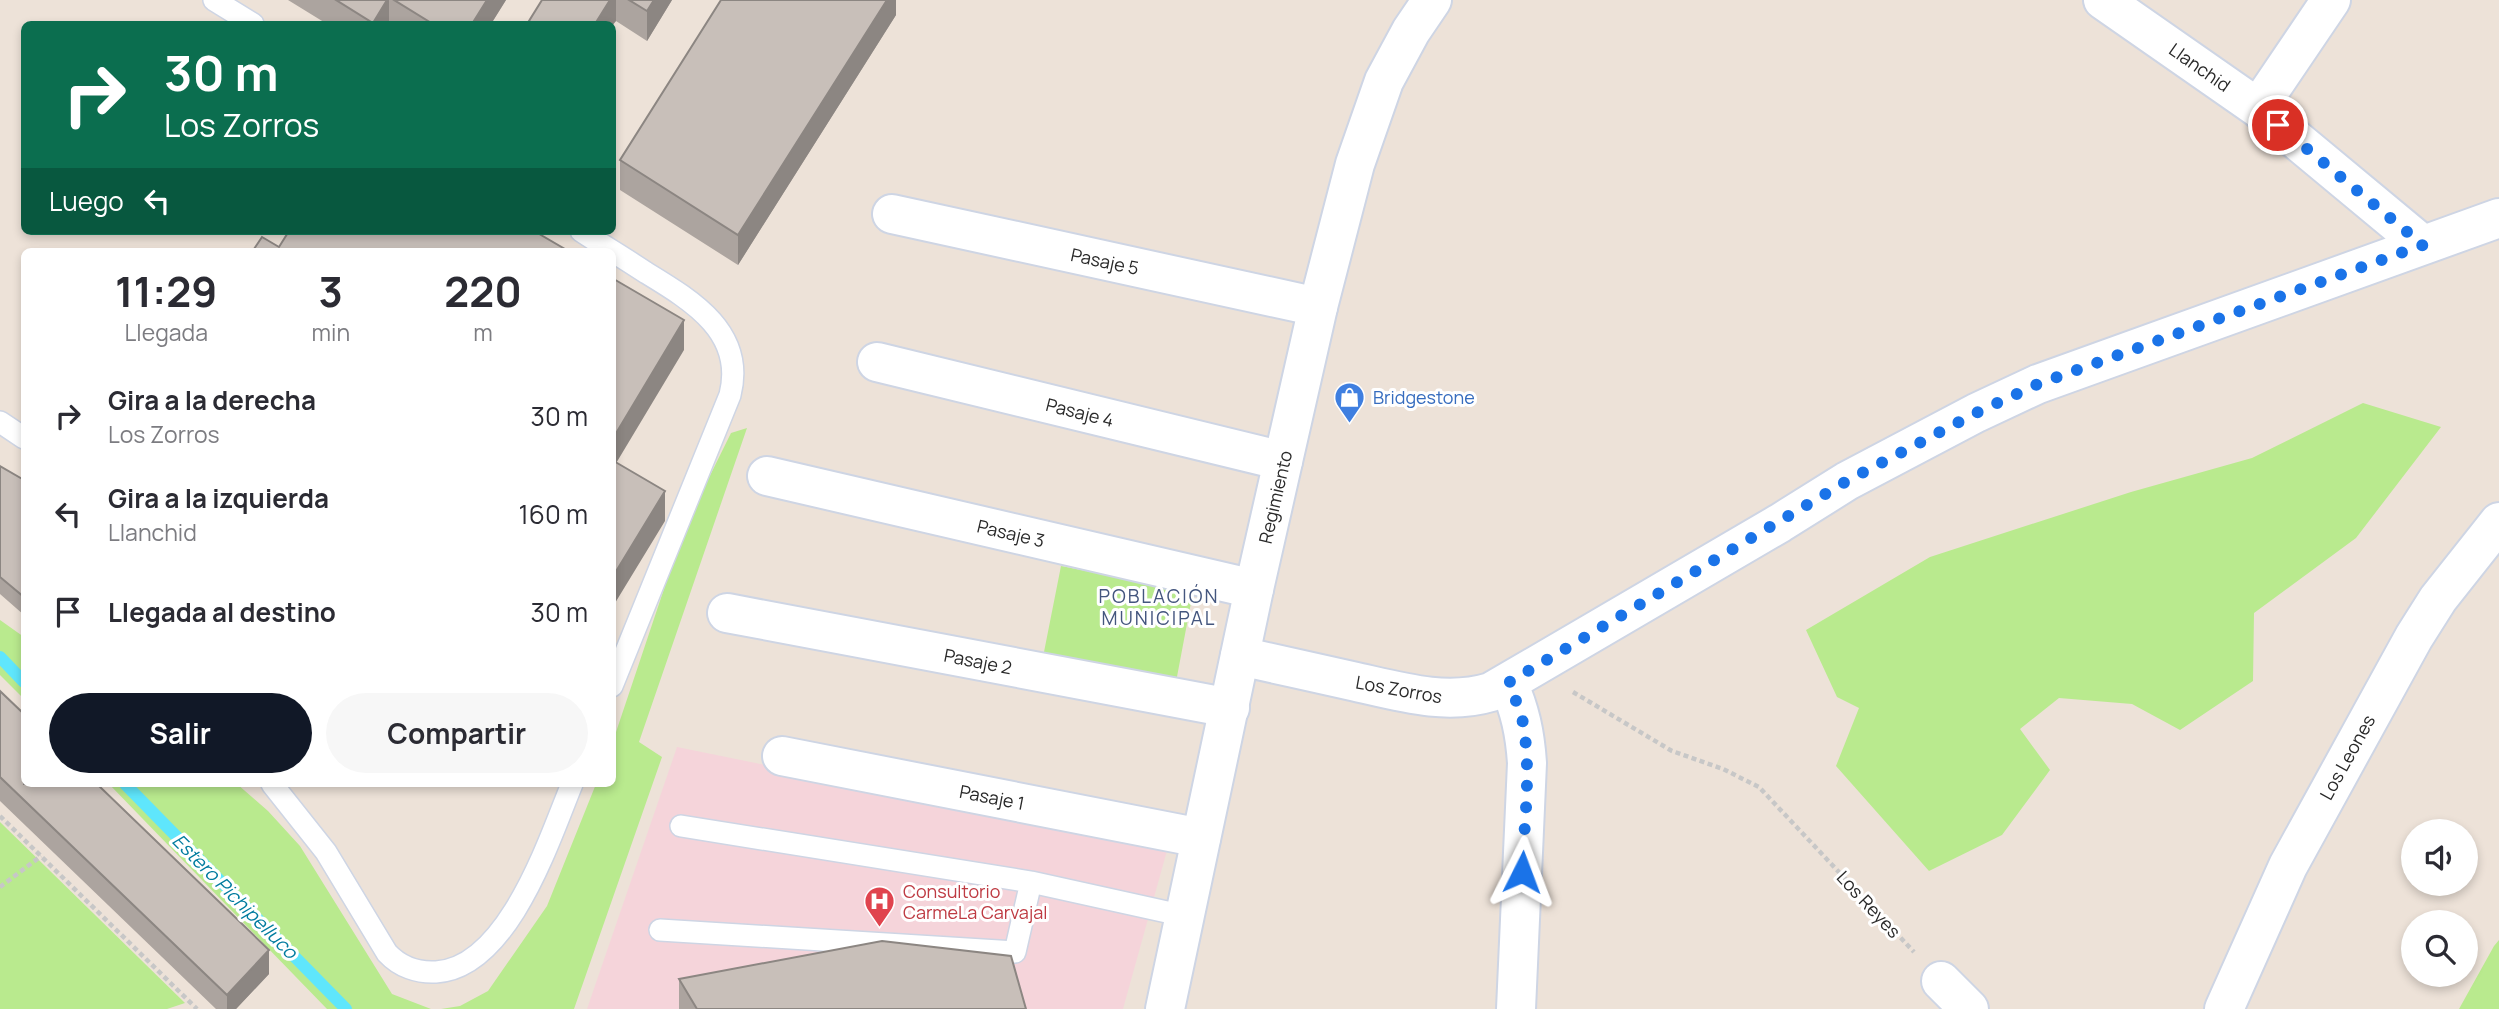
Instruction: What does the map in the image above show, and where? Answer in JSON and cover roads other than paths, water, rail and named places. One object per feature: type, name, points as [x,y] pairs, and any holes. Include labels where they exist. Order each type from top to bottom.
[{"type":"street","name":"Regimiento","points":[[1166,1009],[1254,589],[1318,307],[1355,164],[1372,112],[1395,58],[1432,0]]},
{"type":"street","name":"Llanchid","points":[[2103,0],[2258,108],[2423,245]]},
{"type":"street","points":[[2258,108],[2331,0]]},
{"type":"street","name":"Pasaje 5","points":[[891,214],[1318,307]]},
{"type":"street","name":"Los Zorros","points":[[1240,656],[1428,696],[1474,697],[1491,692],[1847,481],[1976,413],[2038,384],[2499,218]]},
{"type":"street","name":"Pasaje 4","points":[[877,362],[1283,461]]},
{"type":"street","name":"Pasaje 3","points":[[767,476],[1254,589]]},
{"type":"street","name":"Los Leones","points":[[2224,1009],[2288,866],[2414,637],[2438,599],[2499,522]]},
{"type":"street","name":"Pasaje 2","points":[[727,613],[1230,708]]},
{"type":"street","points":[[1516,1009],[1527,763],[1519,708],[1521,675]]},
{"type":"street","name":"Pasaje 1","points":[[782,756],[1202,838]]},
{"type":"street","points":[[1941,981],[1969,1009]]},
{"type":"lane","points":[[214,0],[248,21]]},
{"type":"lane","points":[[586,235],[607,248]]},
{"type":"lane","points":[[616,253],[677,291],[700,309],[724,339],[734,366],[734,381],[722,418],[616,676]]},
{"type":"lane","points":[[0,422],[21,436]]},
{"type":"lane","points":[[274,787],[326,852],[387,953],[412,970],[427,972],[446,971],[464,965],[492,941],[517,905],[531,878],[571,787]]},
{"type":"lane","points":[[681,827],[1031,882],[1185,916]]},
{"type":"lane","points":[[660,930],[1015,952],[1031,882]]},
{"type":"waterway","name":"Estero Pichipelluco","points":[[0,657],[21,679]]},
{"type":"waterway","name":"Estero Pichipelluco","points":[[128,787],[346,1009]]},
{"type":"place","name":"Bridgestone","points":[[1350,424]]},
{"type":"place","name":"Consultorio CarmeLa Carvajal","points":[[880,928]]},
{"type":"district","name":"POBLACIÓN MUNICIPAL","points":[[1159,607]]}]
